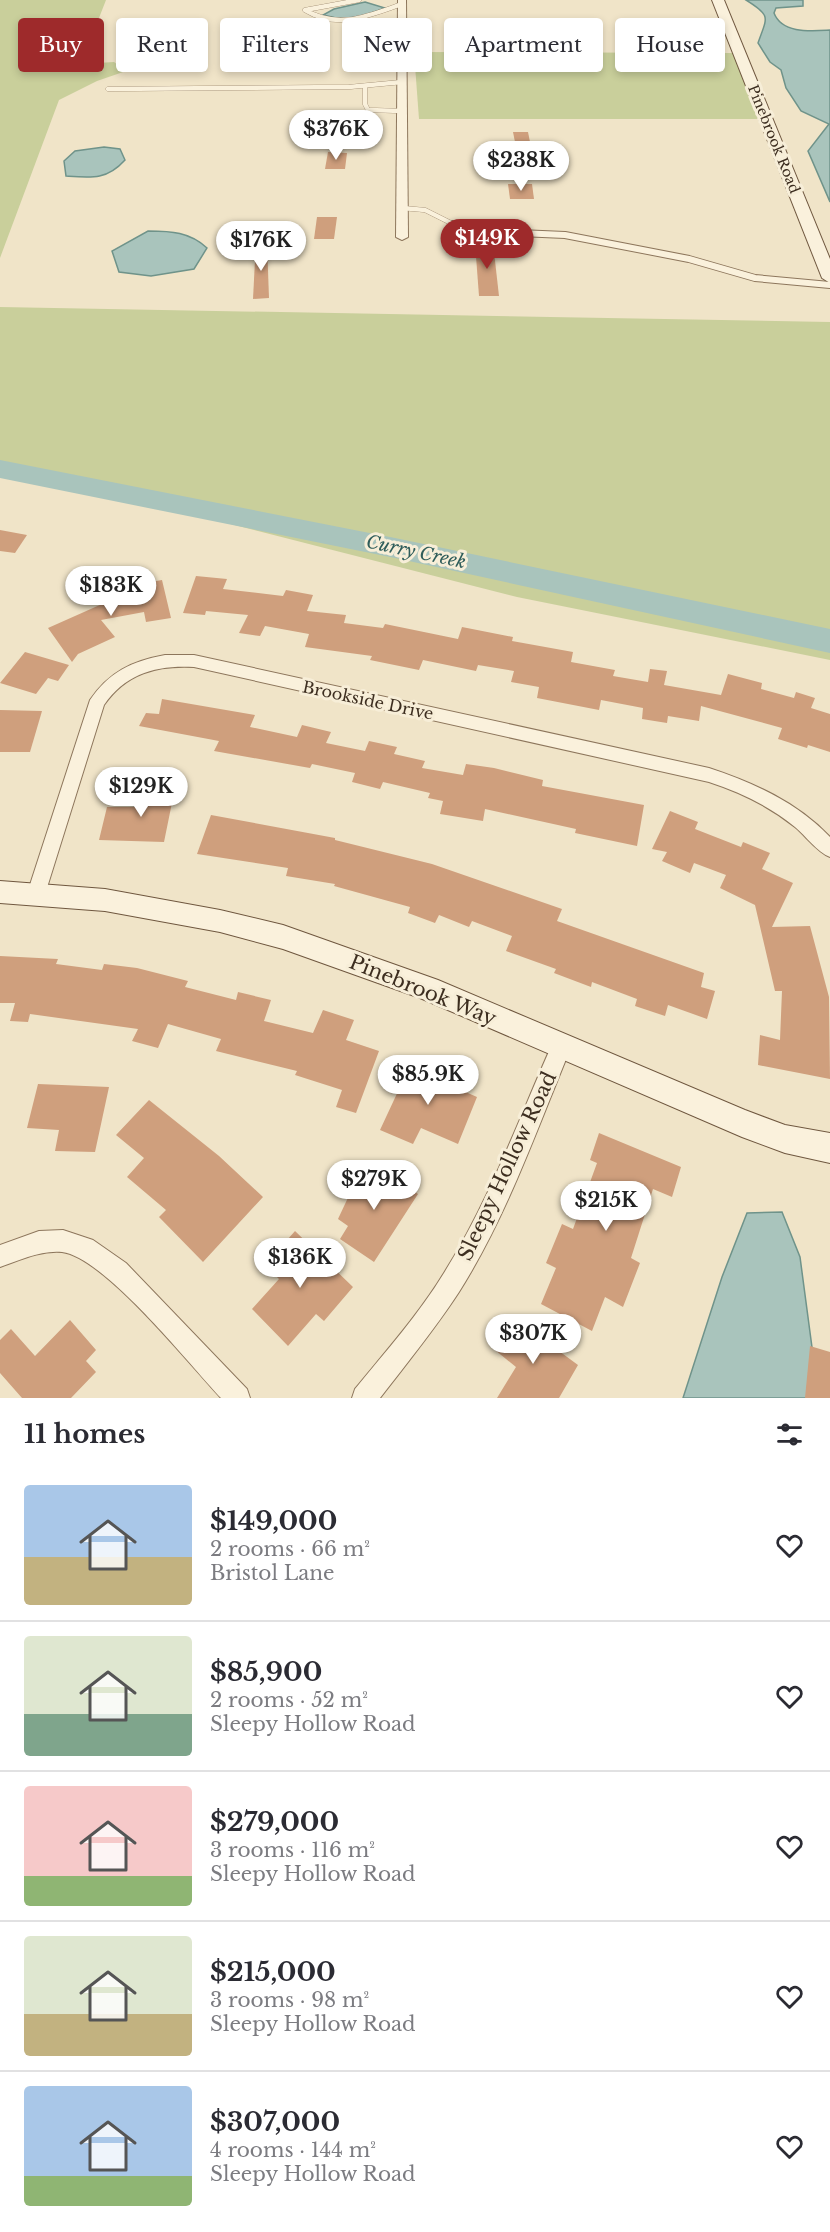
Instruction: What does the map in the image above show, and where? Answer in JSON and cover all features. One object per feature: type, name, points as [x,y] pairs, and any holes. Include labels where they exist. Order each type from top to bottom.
[{"type":"street","name":"Pinebrook Road","points":[[718,0],[830,278]]},
{"type":"street","points":[[402,2],[402,237]]},
{"type":"street","name":"Brookside Drive","points":[[36,894],[99,697],[120,675],[145,664],[162,660],[194,662],[709,775],[771,800],[796,816],[830,849]]},
{"type":"street","name":"Pinebrook Way","points":[[0,892],[105,900],[160,909],[283,936],[428,989],[742,1124],[785,1138],[830,1148]]},
{"type":"street","name":"Sleepy Hollow Road","points":[[364,1398],[439,1302],[462,1266],[490,1211],[561,1047]]},
{"type":"street","points":[[0,1256],[39,1242],[63,1241],[85,1248],[118,1271],[238,1398]]},
{"type":"lane","points":[[359,0],[305,10],[324,22],[338,23],[352,21],[402,2]]},
{"type":"lane","points":[[108,88],[365,86],[402,82]]},
{"type":"lane","points":[[365,86],[365,104],[368,110],[402,111]]},
{"type":"lane","points":[[402,208],[425,210],[456,226],[474,231],[565,235],[689,259],[755,278],[830,285]]},
{"type":"green space","points":[[0,0],[106,0],[99,18],[18,18],[18,72],[104,72],[104,63],[114,62],[116,72],[123,72],[97,81],[59,100],[0,258]]},
{"type":"green space","points":[[432,52],[444,52],[444,72],[603,72],[603,53],[615,53],[615,72],[725,72],[725,53],[734,53],[760,119],[419,119],[415,72],[432,72]]},
{"type":"green space","points":[[0,307],[830,322],[830,660],[517,597],[168,508],[0,474]]},
{"type":"water","points":[[746,0],[803,0],[803,6],[776,8],[774,13],[778,20],[783,25],[798,30],[830,30],[830,202],[808,151],[829,124],[801,111],[786,88],[781,70],[770,62],[758,43],[765,22],[764,14]]},
{"type":"water","points":[[365,2],[385,8],[354,18],[323,15],[334,9]]},
{"type":"water","points":[[104,147],[120,149],[125,160],[112,171],[98,176],[66,176],[64,161],[75,151]]},
{"type":"water","points":[[148,231],[165,231],[187,236],[207,248],[194,269],[151,276],[119,272],[112,251]]},
{"type":"water","points":[[782,1212],[800,1257],[817,1385],[814,1398],[683,1398],[722,1277],[747,1213]]},
{"type":"building","points":[[513,132],[528,132],[531,147],[516,147]]},
{"type":"building","points":[[328,152],[347,153],[345,169],[325,169]]},
{"type":"building","points":[[508,184],[532,184],[534,199],[510,199]]},
{"type":"building","points":[[317,217],[337,217],[334,239],[314,239]]},
{"type":"building","points":[[256,241],[267,242],[269,298],[253,299]]},
{"type":"building","points":[[475,243],[493,243],[499,296],[479,296]]},
{"type":"building","points":[[0,530],[27,535],[15,553],[0,551]]},
{"type":"building","points":[[196,576],[227,579],[223,589],[283,596],[286,590],[313,595],[307,611],[346,615],[344,623],[383,628],[385,624],[458,639],[462,627],[513,637],[512,641],[573,652],[571,662],[615,670],[613,676],[648,682],[650,669],[667,671],[664,685],[721,695],[728,674],[762,683],[761,689],[794,698],[796,692],[815,698],[811,708],[830,714],[830,752],[778,739],[782,728],[701,706],[699,721],[668,716],[667,723],[642,719],[643,708],[601,700],[599,710],[537,698],[539,687],[511,682],[514,671],[478,665],[476,671],[423,660],[419,670],[370,660],[372,656],[305,647],[309,634],[265,626],[260,636],[239,633],[248,615],[206,611],[205,615],[183,613]]},
{"type":"building","points":[[162,580],[171,618],[146,622],[144,612],[101,620],[115,637],[78,654],[72,662],[48,628],[111,600],[109,589]]},
{"type":"building","points":[[25,652],[69,665],[58,681],[48,678],[36,694],[0,683]]},
{"type":"building","points":[[162,699],[255,715],[250,727],[297,737],[302,725],[331,732],[326,743],[365,751],[369,741],[397,747],[394,754],[425,761],[422,768],[463,775],[466,764],[494,768],[543,780],[542,786],[644,805],[637,846],[575,833],[576,829],[485,809],[483,821],[440,814],[443,801],[428,798],[430,793],[383,782],[380,789],[352,782],[355,773],[312,764],[310,768],[214,751],[219,741],[139,726],[146,713],[159,714]]},
{"type":"building","points":[[0,710],[42,711],[30,752],[0,752]]},
{"type":"building","points":[[160,783],[176,783],[164,842],[99,840],[107,807],[139,807],[143,790],[159,791]]},
{"type":"building","points":[[670,811],[698,822],[695,829],[741,847],[743,842],[770,853],[762,869],[793,883],[772,927],[810,926],[829,997],[830,1079],[758,1065],[760,1035],[780,1040],[782,991],[775,991],[755,905],[720,888],[726,875],[694,863],[690,873],[662,861],[667,852],[652,849]]},
{"type":"building","points":[[211,815],[335,838],[335,840],[432,864],[562,909],[557,921],[704,973],[701,987],[715,991],[707,1019],[668,1005],[665,1016],[635,1006],[637,999],[592,982],[591,987],[554,973],[556,969],[506,951],[512,936],[472,921],[469,927],[439,915],[435,923],[408,913],[410,907],[334,886],[335,884],[286,876],[288,868],[197,854]]},
{"type":"building","points":[[0,956],[58,959],[56,964],[102,970],[104,964],[137,968],[188,981],[185,987],[236,1000],[238,992],[271,1000],[264,1021],[313,1033],[323,1010],[354,1020],[346,1040],[379,1051],[356,1113],[336,1107],[342,1090],[295,1075],[297,1071],[216,1051],[221,1039],[168,1024],[158,1048],[132,1041],[138,1029],[30,1014],[28,1022],[10,1021],[15,1003],[0,1003]]},
{"type":"building","points":[[414,1057],[443,1069],[438,1080],[477,1097],[458,1144],[421,1128],[413,1144],[380,1130]]},
{"type":"building","points":[[38,1084],[109,1087],[95,1152],[55,1151],[59,1130],[27,1128]]},
{"type":"building","points":[[149,1100],[219,1156],[263,1197],[203,1262],[159,1217],[166,1210],[127,1177],[144,1158],[116,1135]]},
{"type":"building","points":[[599,1133],[681,1167],[672,1197],[653,1189],[631,1258],[640,1263],[623,1307],[605,1297],[592,1331],[541,1304],[556,1268],[546,1263],[562,1224],[573,1229],[597,1163],[590,1160]]},
{"type":"building","points":[[370,1162],[418,1194],[374,1262],[340,1239],[348,1226],[338,1219],[353,1187]]},
{"type":"building","points":[[295,1231],[353,1287],[324,1321],[316,1314],[288,1346],[252,1309],[279,1279],[265,1265]]},
{"type":"building","points":[[514,1318],[578,1365],[559,1398],[497,1398],[516,1367],[495,1350]]},
{"type":"building","points":[[70,1320],[96,1350],[86,1361],[96,1372],[71,1398],[22,1398],[0,1373],[0,1340],[11,1329],[35,1356]]},
{"type":"building","points":[[810,1346],[830,1352],[830,1398],[805,1398]]},
{"type":"waterway","name":"Curry Creek","points":[[0,469],[395,548],[830,641]]}]
